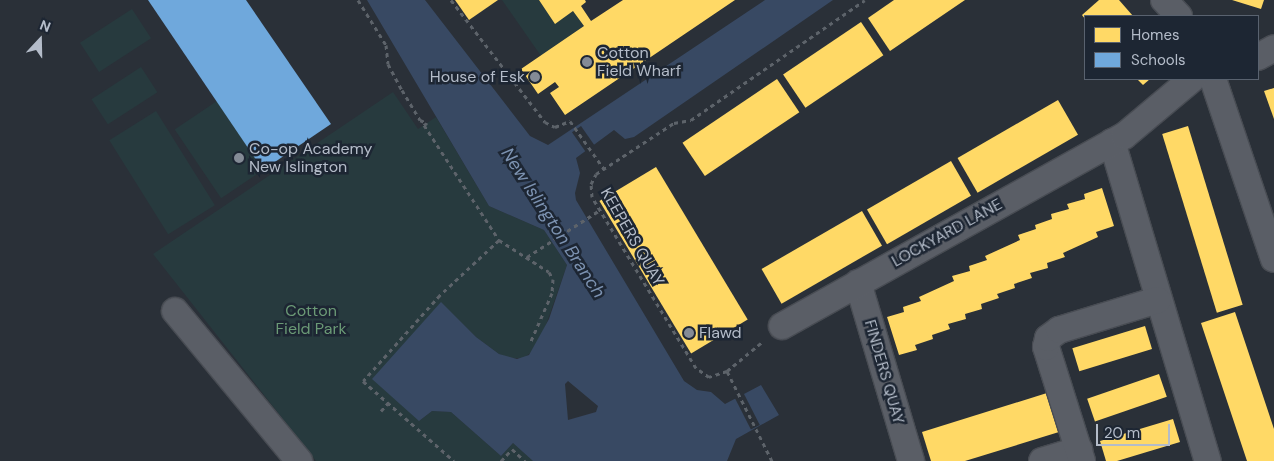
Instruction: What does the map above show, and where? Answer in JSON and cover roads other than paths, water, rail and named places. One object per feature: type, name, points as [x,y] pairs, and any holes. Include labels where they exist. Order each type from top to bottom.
[{"type":"street","points":[[1164,0],[1178,15]]},
{"type":"street","points":[[1259,56],[1274,48]]},
{"type":"street","name":"LOCKYARD LANE","points":[[782,326],[1112,142],[1148,117],[1191,80]]},
{"type":"street","points":[[1213,80],[1274,259]]},
{"type":"street","points":[[1112,142],[1208,461]]},
{"type":"street","name":"FINDERS QUAY","points":[[858,282],[910,461]]},
{"type":"street","points":[[1042,461],[1081,455],[1046,347],[1048,338],[1059,330],[1158,300]]},
{"type":"street","points":[[175,311],[299,461]]},
{"type":"water","name":"New Islington Branch","points":[[367,0],[425,0],[530,136],[548,145],[765,0],[833,0],[634,137],[625,139],[614,130],[576,158],[580,173],[575,193],[576,200],[684,381],[697,390],[711,392],[725,404],[761,385],[779,415],[736,439],[727,461],[533,461],[513,443],[501,456],[451,412],[432,411],[419,421],[372,379],[441,302],[476,337],[499,354],[517,359],[529,355],[549,319],[567,265],[544,230],[489,206]],"holes":[[[568,381],[598,406],[596,412],[568,420],[565,384]]]},
{"type":"place","name":"Cotton Field Wharf","points":[[587,62]]},
{"type":"place","name":"House of Esk","points":[[535,77]]},
{"type":"place","name":"Co-op Academy New Islington","points":[[239,158]]},
{"type":"place","name":"Flawd","points":[[689,333]]},
{"type":"park label","name":"Cotton Field Park","points":[[311,320]]}]
